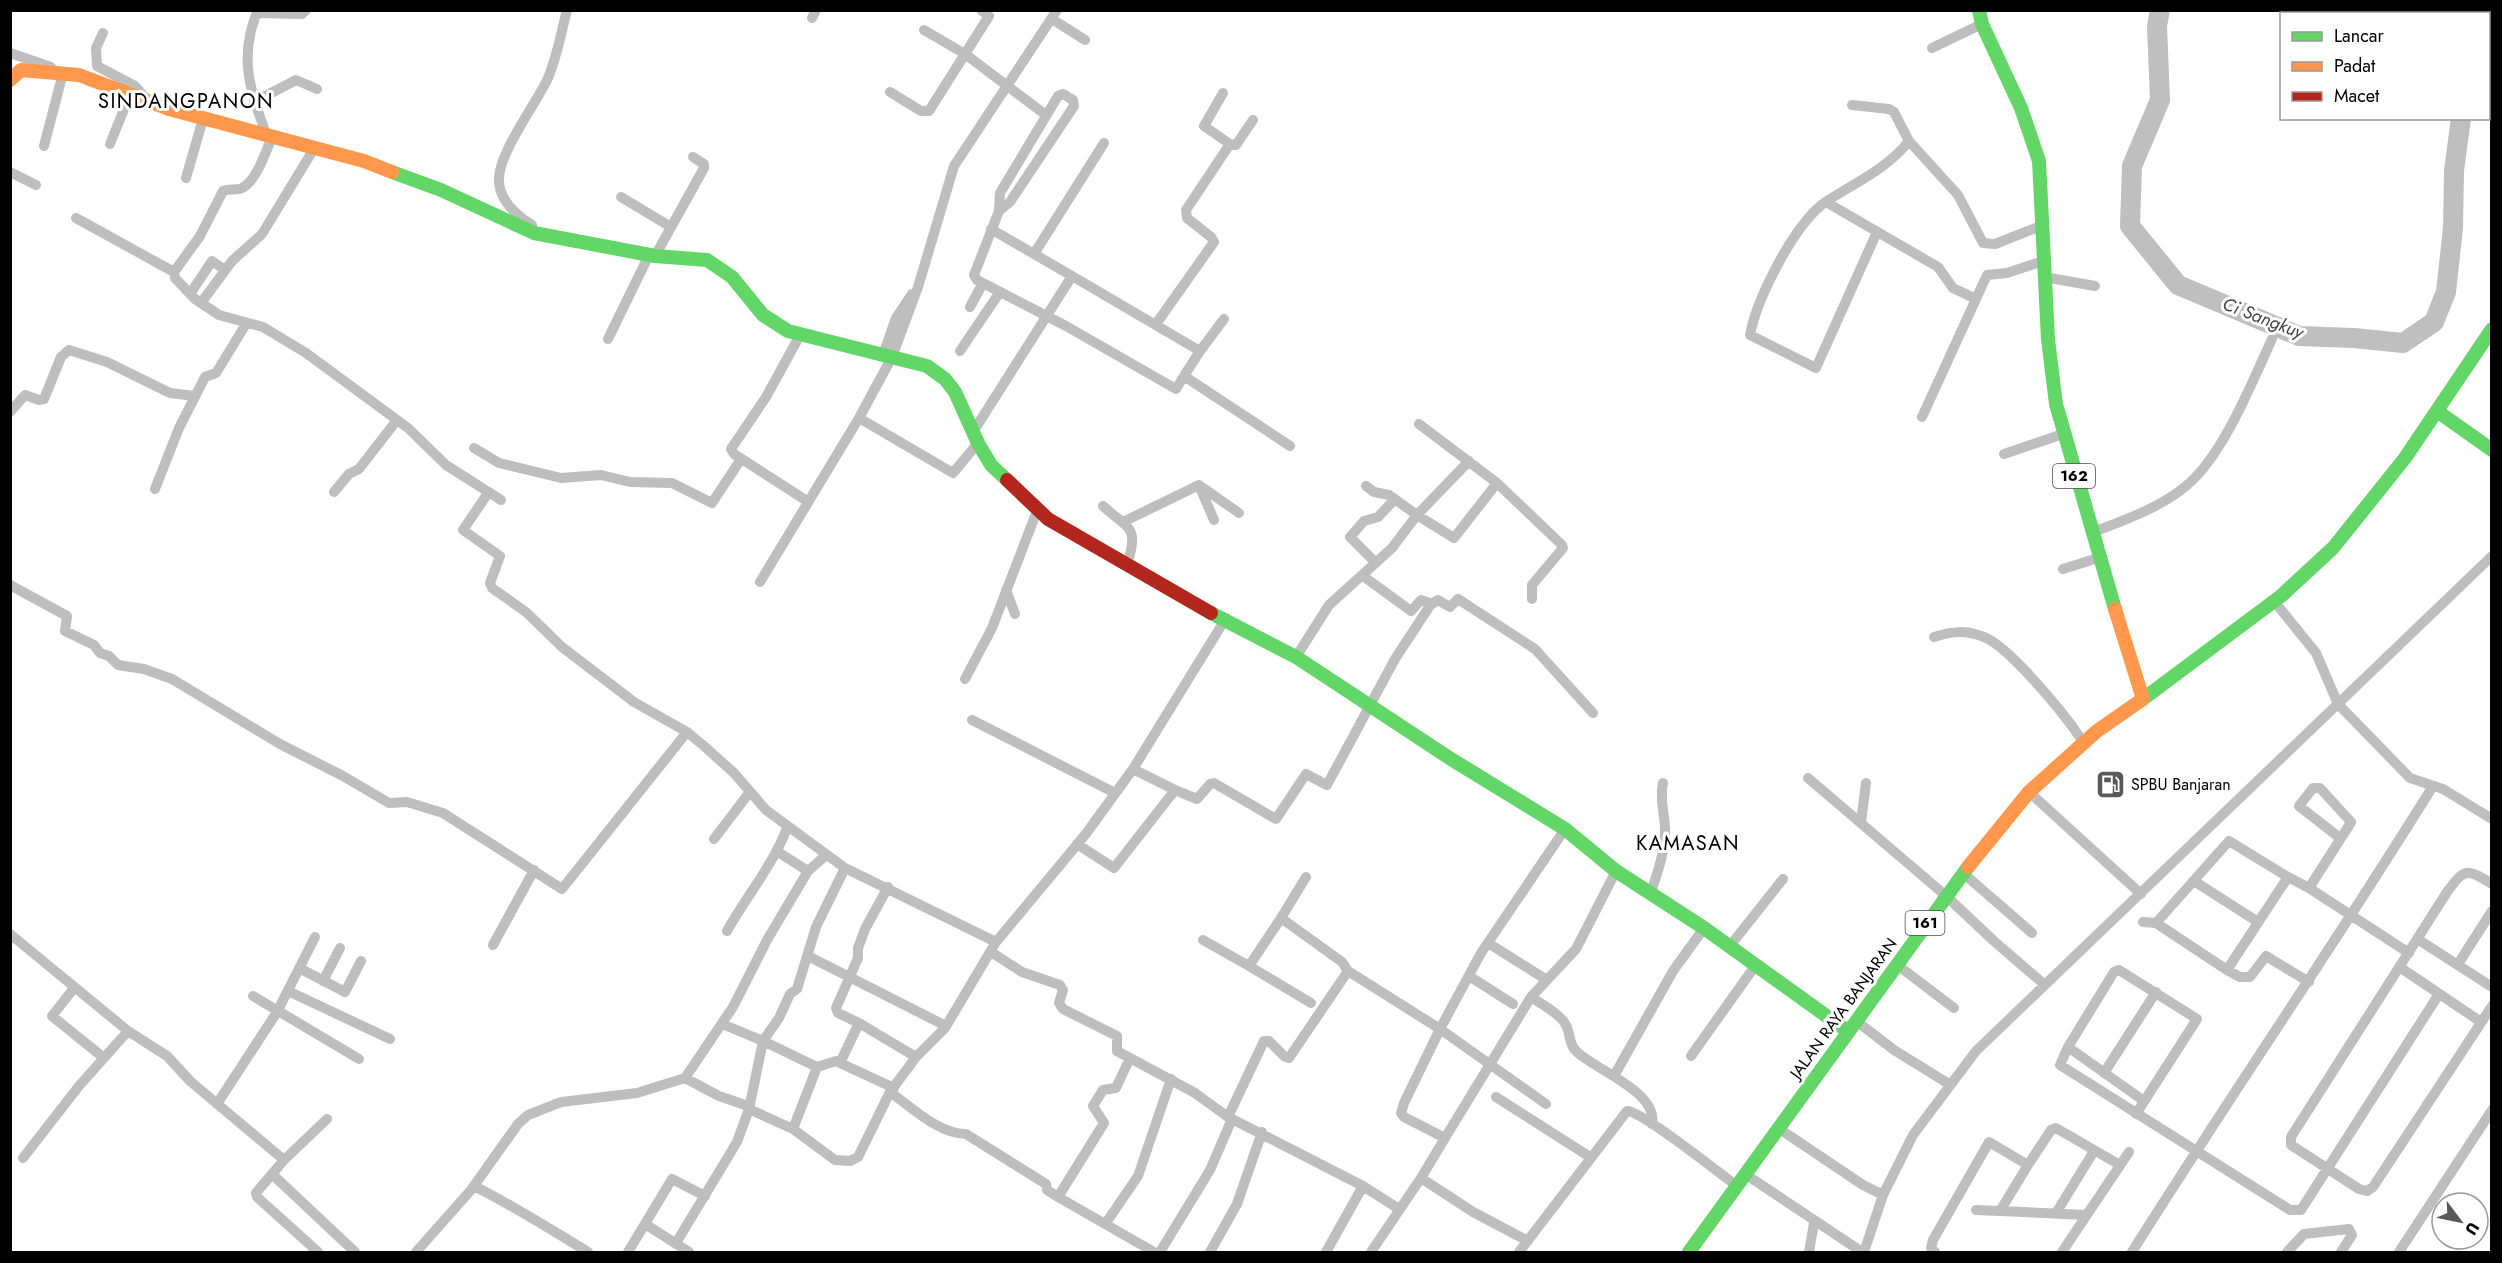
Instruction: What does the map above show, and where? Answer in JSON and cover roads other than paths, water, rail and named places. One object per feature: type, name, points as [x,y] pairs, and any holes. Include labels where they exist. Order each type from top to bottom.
[{"type":"street","points":[[306,10],[302,15],[258,12],[248,43],[252,97],[269,136],[256,172],[241,189],[223,190],[200,236],[174,272],[175,278],[190,294],[219,315],[262,327],[298,348],[397,420],[446,465],[501,500]]},
{"type":"street","points":[[542,234],[519,217],[504,200],[500,174],[515,136],[548,77],[567,10]]},
{"type":"street","points":[[890,92],[921,111],[929,111],[988,12]]},
{"type":"street","points":[[759,582],[860,418],[918,287],[950,174],[1054,15],[1085,40]]},
{"type":"street","points":[[1932,48],[1981,17]]},
{"type":"street","name":"162","points":[[1981,17],[2019,100],[2035,144],[2039,161],[2042,245],[2053,390],[2098,558],[2144,699]]},
{"type":"street","points":[[924,30],[965,54],[1046,115]]},
{"type":"street","points":[[104,33],[96,48],[98,66],[135,86],[147,99]]},
{"type":"street","points":[[10,52],[67,73],[131,92],[203,119],[315,147],[418,181],[542,234],[652,255],[691,257],[714,264],[732,277],[763,315],[800,335],[891,345],[945,379],[955,392],[975,437],[991,465],[1037,511],[1060,527],[1083,537],[1180,596],[1226,618],[1296,657],[1565,830],[1616,871],[1704,928],[1755,966],[1949,1084]]},
{"type":"street","points":[[14,74],[67,73]]},
{"type":"street","points":[[44,146],[67,73]]},
{"type":"street","points":[[252,97],[296,80],[318,89]]},
{"type":"street","points":[[110,144],[131,92]]},
{"type":"street","points":[[1223,93],[1204,126],[1230,144],[1236,145],[1253,120]]},
{"type":"street","points":[[999,211],[1010,202],[1074,106],[1074,101],[1063,94],[1059,95],[1046,115],[1000,193],[999,211],[974,275],[983,283],[1047,316],[1176,389],[1224,319]]},
{"type":"street","points":[[1852,105],[1892,110],[1907,144],[1958,195],[1983,243],[1995,244],[2041,227]]},
{"type":"street","points":[[186,178],[203,119]]},
{"type":"street","points":[[1034,255],[1104,144]]},
{"type":"street","points":[[1156,324],[1214,242],[1187,218],[1186,210],[1230,144]]},
{"type":"street","points":[[1877,232],[1816,368],[1752,337],[1750,333],[1766,285],[1800,232],[1826,202],[1879,171],[1907,144]]},
{"type":"street","points":[[201,303],[225,270],[262,234],[315,147]]},
{"type":"street","points":[[608,339],[652,255],[662,243],[704,168],[704,164],[693,157]]},
{"type":"street","points":[[10,172],[36,185]]},
{"type":"street","points":[[621,197],[669,230]]},
{"type":"street","points":[[1826,202],[1938,267],[1953,288],[1976,299]]},
{"type":"street","points":[[76,218],[174,272]]},
{"type":"street","points":[[991,229],[1200,351]]},
{"type":"street","points":[[190,294],[212,261],[225,270]]},
{"type":"street","points":[[1922,417],[1987,275],[2007,273],[2043,261]]},
{"type":"street","points":[[860,418],[953,473],[1000,390],[1072,276]]},
{"type":"street","points":[[2044,277],[2095,286]]},
{"type":"street","points":[[969,307],[983,283]]},
{"type":"street","points":[[960,351],[1000,292]]},
{"type":"street","points":[[155,489],[179,428],[205,377],[216,373],[246,324]]},
{"type":"street","name":"161","points":[[2144,699],[2171,682],[2274,602],[2304,577],[2337,542],[2438,411],[2492,329]]},
{"type":"street","points":[[800,335],[766,397],[731,449],[741,459],[807,501]]},
{"type":"street","points":[[2091,533],[2131,518],[2189,485],[2229,428],[2272,339]]},
{"type":"street","points":[[10,412],[25,395],[44,399],[61,357],[69,350],[107,362],[170,393],[195,396]]},
{"type":"street","points":[[1184,376],[1290,446]]},
{"type":"street","points":[[2438,411],[2492,450]]},
{"type":"street","points":[[334,492],[349,474],[359,469],[397,420]]},
{"type":"street","points":[[1419,423],[1497,483],[1562,545],[1563,548],[1532,585],[1532,598]]},
{"type":"street","points":[[2004,454],[2063,434]]},
{"type":"street","points":[[474,448],[499,463],[561,478],[602,475],[630,482],[672,483],[712,503],[741,459]]},
{"type":"street","points":[[1296,657],[1329,605],[1392,548],[1417,515],[1469,460]]},
{"type":"street","points":[[1366,486],[1374,492],[1395,499],[1454,538],[1497,483]]},
{"type":"street","points":[[1199,485],[1239,513]]},
{"type":"street","points":[[1199,485],[1214,520]]},
{"type":"street","points":[[1123,522],[1199,485]]},
{"type":"street","points":[[488,493],[465,523],[463,530],[500,556],[490,580],[492,588],[526,612],[562,647],[634,702],[687,732],[734,773],[749,793],[787,828],[845,868],[888,887],[993,947],[1022,972],[1062,987],[1059,1003],[1063,1009],[1118,1036],[1115,1050],[1171,1079],[1230,1118],[1262,1132],[1363,1186],[1399,1209]]},
{"type":"street","points":[[1376,563],[1350,537],[1364,521],[1378,517],[1395,499]]},
{"type":"street","points":[[1102,506],[1133,532],[1134,542],[1127,564]]},
{"type":"street","points":[[965,679],[992,628],[1037,511]]},
{"type":"street","points":[[1519,1252],[1627,1111],[1632,1111],[1653,1120],[1813,1228],[1863,1252],[1883,1195],[1913,1135],[1949,1084],[1976,1051],[2492,556]]},
{"type":"street","points":[[2063,569],[2098,558]]},
{"type":"street","points":[[1363,576],[1411,611],[1421,600],[1431,604]]},
{"type":"street","points":[[10,585],[67,616],[65,631],[94,645],[100,653],[110,657],[116,664],[144,669],[172,679],[280,744],[343,776],[389,803],[406,802],[443,813],[465,830],[562,889],[687,732]]},
{"type":"street","points":[[1006,590],[1015,614]]},
{"type":"street","points":[[1133,769],[1197,799],[1210,784],[1214,783],[1276,819],[1305,774],[1325,784],[1330,782],[1397,655],[1431,604],[1438,600],[1451,608],[1458,599],[1522,638],[1593,713]]},
{"type":"street","points":[[2274,602],[2316,653],[2338,704],[2410,778],[2450,793],[2492,819]]},
{"type":"street","points":[[685,1078],[793,1129],[835,1160],[850,1161],[858,1157],[892,1090],[916,1057],[946,1026],[993,947],[1077,844],[1133,769],[1226,618]]},
{"type":"street","points":[[1934,637],[1954,631],[1969,632],[1995,642],[2047,695],[2083,742]]},
{"type":"street","name":"JALAN RAYA BANJARAN","points":[[1689,1252],[1945,895],[2029,792],[2083,742],[2144,699]]},
{"type":"street","points":[[972,720],[1115,793]]},
{"type":"street","points":[[1808,778],[1945,895],[2045,985]]},
{"type":"street","points":[[1650,895],[1664,852],[1665,829],[1661,801],[1663,783]]},
{"type":"street","points":[[1861,822],[1866,783]]},
{"type":"street","points":[[2132,1252],[2196,1151],[2353,915],[2433,786]]},
{"type":"street","points":[[2309,888],[2351,822],[2320,788],[2313,788],[2299,806],[2340,838]]},
{"type":"street","points":[[1077,844],[1114,868],[1175,790]]},
{"type":"street","points":[[2029,792],[2141,894]]},
{"type":"street","points":[[714,839],[749,793]]},
{"type":"street","points":[[727,931],[755,883],[778,852],[787,828]]},
{"type":"street","points":[[1445,1138],[1401,1113],[1440,1029],[1488,943],[1565,830]]},
{"type":"street","points":[[2156,923],[2229,842],[2353,915],[2409,953]]},
{"type":"street","points":[[778,852],[808,871]]},
{"type":"street","points":[[416,1252],[474,1186],[518,1124],[528,1115],[561,1102],[637,1093],[685,1078],[722,1024],[766,940],[808,871],[825,856]]},
{"type":"street","points":[[676,1243],[737,1142],[758,1071],[763,1041],[779,1018],[790,994],[797,989],[816,927],[845,868]]},
{"type":"street","points":[[493,945],[534,870]]},
{"type":"street","points":[[1371,1252],[1421,1178],[1531,997],[1576,949],[1616,871]]},
{"type":"street","points":[[2492,884],[2470,871],[2461,874],[2447,892],[2401,968],[2291,1137],[2291,1145],[2359,1190],[2367,1191],[2373,1187],[2492,1006]]},
{"type":"street","points":[[1963,873],[2032,933]]},
{"type":"street","points":[[1249,966],[1306,877]]},
{"type":"street","points":[[2227,969],[2288,877]]},
{"type":"street","points":[[1729,947],[1783,879]]},
{"type":"street","points":[[2194,881],[2258,922]]},
{"type":"street","points":[[888,887],[866,929],[858,948],[858,958],[836,1009],[916,1057]]},
{"type":"street","points":[[2458,964],[2492,911]]},
{"type":"street","points":[[1281,918],[1342,962],[1348,971],[1440,1029],[1546,1104]]},
{"type":"street","points":[[2143,922],[2156,923],[2240,977],[2250,977],[2266,956],[2309,982]]},
{"type":"street","points":[[1614,1076],[1673,971],[1704,928]]},
{"type":"street","points":[[10,934],[128,1031],[167,1056],[190,1081],[284,1160]]},
{"type":"street","points":[[217,1104],[277,1012],[315,937]]},
{"type":"street","points":[[2419,939],[2492,987]]},
{"type":"street","points":[[1203,940],[1311,1003]]},
{"type":"street","points":[[1488,943],[1547,980]]},
{"type":"street","points":[[323,981],[340,948]]},
{"type":"street","points":[[808,956],[946,1026]]},
{"type":"street","points":[[299,969],[345,992],[361,961]]},
{"type":"street","points":[[1896,964],[1954,1008]]},
{"type":"street","points":[[1691,1056],[1755,966]]},
{"type":"street","points":[[2401,968],[2481,1022]]},
{"type":"street","points":[[2136,1114],[2197,1023],[2195,1017],[2122,970],[2117,970],[2067,1047],[2060,1062],[2062,1066],[2136,1114],[2296,1212],[2301,1210],[2439,994]]},
{"type":"street","points":[[1160,1252],[1213,1166],[1230,1118],[1264,1041],[1269,1041],[1289,1058],[1348,971]]},
{"type":"street","points":[[1469,976],[1513,1004]]},
{"type":"street","points":[[74,988],[52,1016],[104,1058]]},
{"type":"street","points":[[288,991],[390,1039]]},
{"type":"street","points":[[2104,1073],[2156,992]]},
{"type":"street","points":[[253,996],[359,1059]]},
{"type":"street","points":[[1531,997],[1563,1020],[1576,1051],[1614,1076],[1649,1104],[1653,1120]]},
{"type":"street","points":[[840,1063],[859,1023]]},
{"type":"street","points":[[722,1024],[817,1067],[836,1061],[892,1090],[917,1113],[951,1131],[966,1134],[1047,1185],[1047,1190],[1058,1197],[1154,1252]]},
{"type":"street","points":[[23,1158],[79,1086],[128,1031]]},
{"type":"street","points":[[2067,1047],[2144,1101]]},
{"type":"street","points":[[1058,1197],[1104,1123],[1103,1118],[1093,1106],[1103,1090],[1116,1088],[1130,1058]]},
{"type":"street","points":[[793,1129],[817,1067]]},
{"type":"street","points":[[1106,1223],[1138,1176],[1171,1079]]},
{"type":"street","points":[[1496,1097],[1588,1160]]},
{"type":"street","points":[[2399,1252],[2492,1110]]},
{"type":"street","points":[[318,1252],[257,1197],[256,1192],[284,1160],[327,1119]]},
{"type":"street","points":[[1778,1128],[1863,1185],[1883,1195]]},
{"type":"street","points":[[2000,1211],[2052,1129],[2120,1165]]},
{"type":"street","points":[[1210,1252],[1237,1204],[1262,1132]]},
{"type":"street","points":[[1935,1252],[1931,1248],[1933,1240],[1985,1145],[1992,1142],[2028,1166]]},
{"type":"street","points":[[2056,1214],[2094,1151]]},
{"type":"street","points":[[2062,1252],[2129,1152]]},
{"type":"street","points":[[272,1174],[355,1252]]},
{"type":"street","points":[[1421,1178],[1473,1212],[1528,1241]]},
{"type":"street","points":[[628,1252],[672,1179],[705,1196]]},
{"type":"street","points":[[474,1186],[524,1212],[565,1240],[588,1252]]},
{"type":"street","points":[[1326,1252],[1363,1186]]},
{"type":"street","points":[[1976,1210],[2086,1215]]},
{"type":"street","points":[[645,1224],[689,1252]]},
{"type":"street","points":[[1809,1252],[1813,1228]]},
{"type":"street","points":[[2287,1252],[2304,1234],[2349,1229],[2352,1235],[2341,1252]]},
{"type":"waterway","name":"Ci Sangkuy","points":[[2160,10],[2157,26],[2160,100],[2132,166],[2130,226],[2178,285],[2299,336],[2403,343],[2434,322],[2446,292],[2453,228],[2454,171],[2461,120]]},
{"type":"place","name":"SPBU Banjaran","points":[[2110,784]]},
{"type":"district","name":"SINDANGPANON","points":[[186,101]]},
{"type":"district","name":"KAMASAN","points":[[1688,843]]}]
